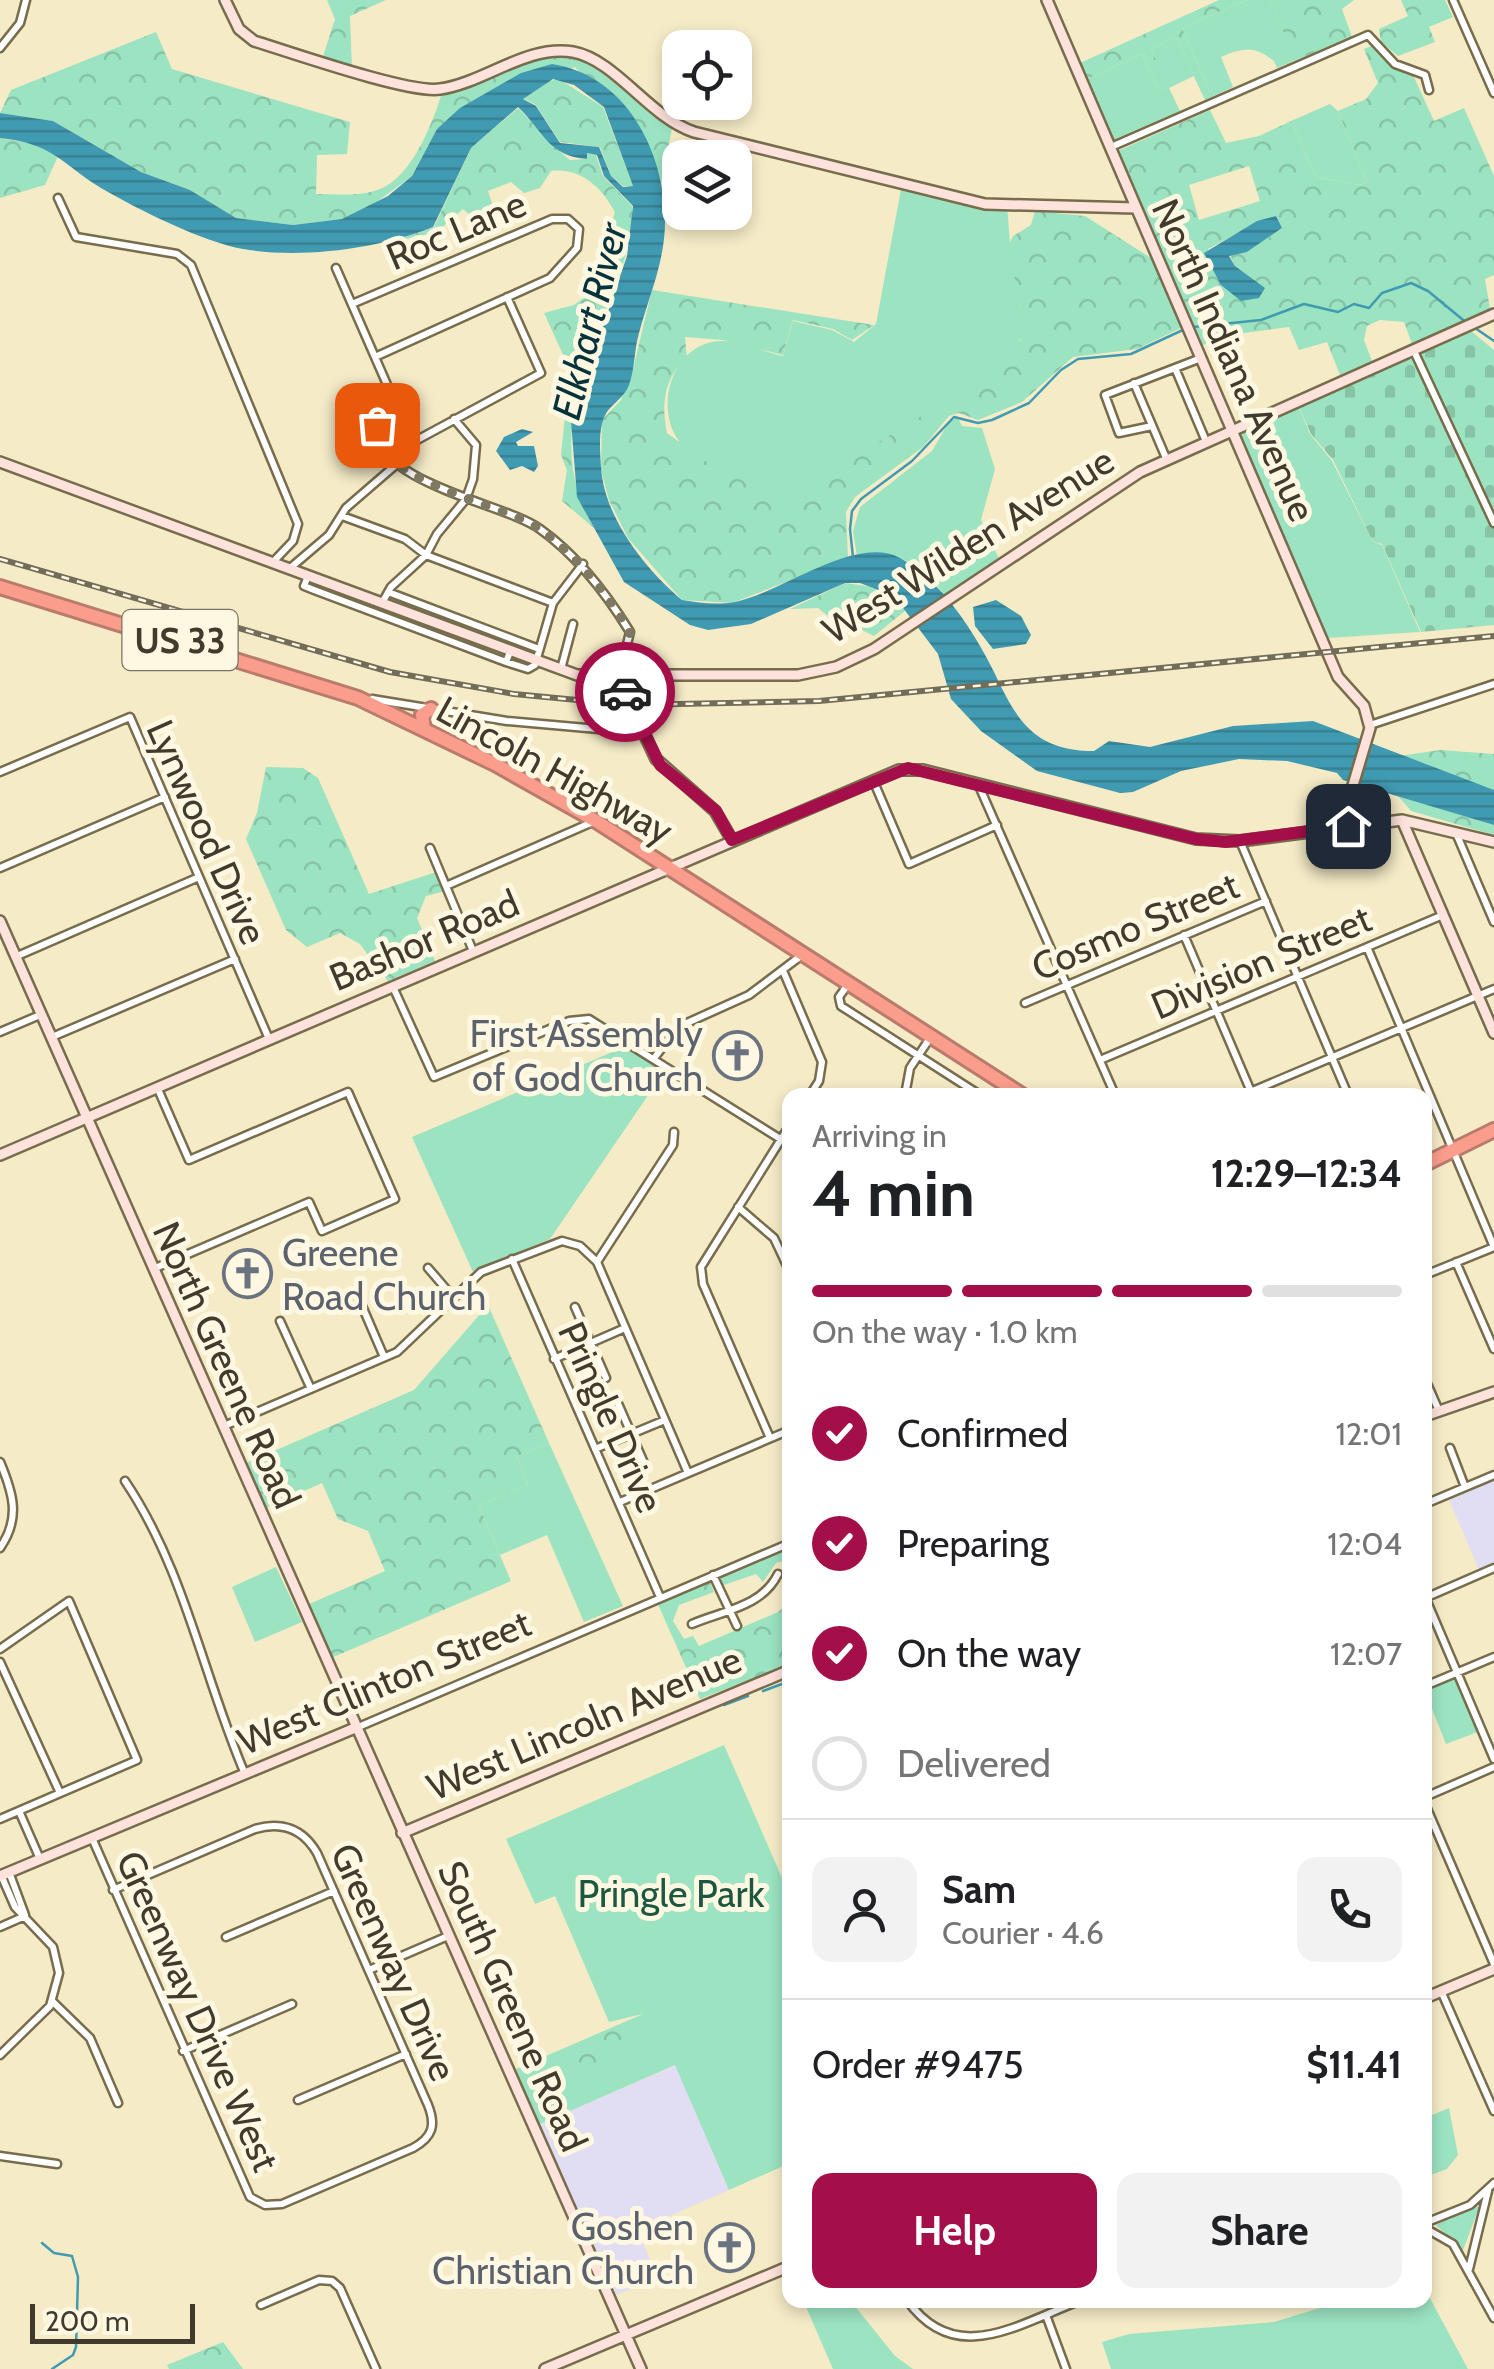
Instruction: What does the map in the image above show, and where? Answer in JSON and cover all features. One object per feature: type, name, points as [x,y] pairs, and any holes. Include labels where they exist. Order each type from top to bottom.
[{"type":"highway","name":"US 33","points":[[0,587],[358,698]]},
{"type":"highway","name":"Lincoln Highway","points":[[358,698],[596,821],[1011,1088]]},
{"type":"highway","points":[[424,729],[422,714],[432,708]]},
{"type":"highway","points":[[1432,1161],[1494,1130]]},
{"type":"highway","points":[[1468,1146],[1494,1141]]},
{"type":"street","points":[[0,48],[20,23],[26,0]]},
{"type":"street","points":[[226,0],[239,29],[254,40],[423,89],[443,89],[536,56],[570,52],[594,61],[661,116],[694,132],[996,206],[1135,208]]},
{"type":"street","name":"North Indiana Avenue","points":[[1046,0],[1338,677],[1364,706],[1370,726]]},
{"type":"street","points":[[1453,0],[1494,93]]},
{"type":"street","points":[[1110,148],[1368,36],[1395,64],[1425,74],[1429,90]]},
{"type":"street","points":[[58,198],[76,237],[186,258],[298,524],[293,542],[272,563]]},
{"type":"street","name":"Roc Lane","points":[[352,304],[552,219],[568,219],[579,229],[577,248],[554,274],[507,297]]},
{"type":"street","points":[[336,268],[393,400],[377,425],[376,436],[398,463],[466,499],[528,521],[583,564],[630,632],[618,678],[660,765],[716,811],[732,840]]},
{"type":"street","points":[[289,569],[329,535],[342,516],[398,463],[416,440],[541,373],[507,297],[375,356]]},
{"type":"street","name":"West Wilden Avenue","points":[[0,462],[382,604],[405,618],[508,657],[589,677],[819,672],[854,660],[905,629],[1166,458],[1494,314]]},
{"type":"street","points":[[1413,349],[1494,524]]},
{"type":"street","points":[[1152,426],[1125,433],[1116,430],[1104,396],[1201,358]]},
{"type":"street","points":[[1175,368],[1205,439]]},
{"type":"street","points":[[1134,383],[1166,458]]},
{"type":"street","points":[[382,604],[388,592],[426,556],[436,534],[466,499],[475,472],[476,444],[454,419]]},
{"type":"street","points":[[342,516],[405,539],[426,556],[553,603]]},
{"type":"street","points":[[536,662],[553,603],[583,564]]},
{"type":"street","points":[[308,576],[304,586],[405,618]]},
{"type":"street","points":[[388,592],[539,648]]},
{"type":"street","points":[[560,670],[573,624]]},
{"type":"street","points":[[589,677],[628,699]]},
{"type":"street","points":[[1348,826],[1352,788],[1370,726],[1494,684]]},
{"type":"street","points":[[358,698],[508,721],[643,732]]},
{"type":"street","name":"Lynwood Drive","points":[[0,772],[130,717],[269,1039]]},
{"type":"street","name":"Bashor Road","points":[[0,1155],[873,780],[916,768],[1196,839],[1240,840],[1402,820],[1494,842]]},
{"type":"street","points":[[873,780],[909,864],[997,826]]},
{"type":"street","points":[[980,786],[1112,1088]]},
{"type":"street","points":[[0,868],[165,797]]},
{"type":"street","points":[[1402,820],[1494,1033]]},
{"type":"street","points":[[446,886],[596,821]]},
{"type":"street","points":[[1456,832],[1494,922]]},
{"type":"street","points":[[1240,840],[1345,1088]]},
{"type":"street","points":[[430,848],[473,952]]},
{"type":"street","points":[[15,957],[199,877]]},
{"type":"street","name":"Cosmo Street","points":[[1025,1002],[1266,900]]},
{"type":"street","name":"Division Street","points":[[1100,1060],[1443,915]]},
{"type":"street","name":"North Greene Road","points":[[0,921],[402,1833]]},
{"type":"street","points":[[1184,935],[1247,1088]]},
{"type":"street","points":[[1366,947],[1427,1088]]},
{"type":"street","points":[[655,1058],[678,1027],[740,1001],[784,972],[803,954]]},
{"type":"street","points":[[50,1038],[235,959]]},
{"type":"street","points":[[784,972],[822,1062],[814,1088]]},
{"type":"street","points":[[849,983],[839,997],[841,1006],[969,1088]]},
{"type":"street","points":[[392,986],[434,1078],[569,1020],[588,1020],[606,1026],[781,1139],[706,1254],[701,1274],[770,1438]]},
{"type":"street","points":[[1262,1088],[1494,988]]},
{"type":"street","points":[[0,1032],[40,1015]]},
{"type":"street","points":[[906,1088],[907,1077],[930,1036]]},
{"type":"street","points":[[152,1269],[309,1202],[322,1231],[395,1199],[348,1092],[189,1160],[157,1087]]},
{"type":"street","points":[[1432,1101],[1494,1247],[1432,1273]]},
{"type":"street","points":[[597,1262],[673,1145],[674,1132]]},
{"type":"street","points":[[738,1207],[774,1238],[782,1255]]},
{"type":"street","points":[[222,1427],[407,1346],[476,1275],[562,1241],[580,1246],[597,1262],[688,1473]]},
{"type":"street","name":"Pringle Drive","points":[[512,1260],[661,1597]]},
{"type":"street","points":[[1456,1262],[1494,1349]]},
{"type":"street","points":[[428,1268],[453,1297]]},
{"type":"street","points":[[359,1299],[384,1358]]},
{"type":"street","points":[[575,1307],[606,1378]]},
{"type":"street","points":[[280,1321],[310,1390]]},
{"type":"street","points":[[554,1359],[626,1328]]},
{"type":"street","points":[[1432,1414],[1494,1392]]},
{"type":"street","points":[[1432,1395],[1439,1411]]},
{"type":"street","points":[[616,1399],[644,1463]]},
{"type":"street","points":[[595,1449],[665,1420]]},
{"type":"street","points":[[620,1502],[782,1433]]},
{"type":"street","points":[[1450,1448],[1466,1487]]},
{"type":"street","points":[[0,1462],[14,1507],[11,1528],[0,1548]]},
{"type":"street","points":[[1432,1501],[1494,1475]]},
{"type":"street","points":[[125,1481],[174,1568],[214,1701],[244,1774]]},
{"type":"street","name":"West Clinton Street","points":[[4,1874],[782,1546]]},
{"type":"street","points":[[1432,1595],[1494,1568]]},
{"type":"street","points":[[692,1624],[728,1612],[767,1591],[778,1574]]},
{"type":"street","points":[[713,1576],[737,1626]]},
{"type":"street","points":[[0,1648],[68,1602],[137,1760],[0,1818]]},
{"type":"street","points":[[1432,1614],[1494,1759]]},
{"type":"street","points":[[1432,1683],[1494,1658]]},
{"type":"street","points":[[0,1662],[60,1793]]},
{"type":"street","name":"West Lincoln Avenue","points":[[402,1833],[782,1673]]},
{"type":"street","points":[[1432,1797],[1494,1767]]},
{"type":"street","points":[[19,1811],[40,1859]]},
{"type":"street","points":[[1432,1817],[1494,1967],[1432,1995]]},
{"type":"street","name":"Greenway Drive","points":[[113,1890],[255,1829],[288,1827],[312,1845],[433,2116],[432,2131]]},
{"type":"street","name":"South Greene Road","points":[[402,1833],[641,2369]]},
{"type":"street","name":"Greenway Drive West","points":[[92,1838],[183,2051],[247,2191],[259,2204],[282,2204],[413,2148],[432,2131]]},
{"type":"street","points":[[0,2054],[52,2002],[58,1987],[55,1953],[25,1916],[4,1874]]},
{"type":"street","points":[[226,1937],[334,1891]]},
{"type":"street","points":[[0,1927],[25,1916]]},
{"type":"street","points":[[368,1970],[448,1936]]},
{"type":"street","points":[[1441,1991],[1494,2111]]},
{"type":"street","points":[[52,2002],[90,2038],[118,2103]]},
{"type":"street","points":[[183,2051],[292,2004]]},
{"type":"street","points":[[298,2100],[406,2054]]},
{"type":"street","points":[[0,2156],[58,2164]]},
{"type":"street","points":[[1469,2270],[1471,2246],[1494,2183]]},
{"type":"street","points":[[1432,2223],[1488,2191]]},
{"type":"street","points":[[1432,2230],[1448,2238],[1494,2318]]},
{"type":"street","points":[[545,2369],[782,2269]]},
{"type":"street","points":[[260,2305],[320,2280],[332,2281],[340,2288],[376,2369]]},
{"type":"street","points":[[914,2308],[930,2328],[963,2340],[990,2337],[1061,2308]]},
{"type":"street","points":[[1046,2314],[1066,2369]]},
{"type":"shaded area","points":[[1494,1479],[1494,1566],[1480,1572],[1449,1500]]},
{"type":"shaded area","points":[[676,2065],[729,2190],[638,2230],[657,2278],[616,2295],[538,2125]]},
{"type":"green space","points":[[327,0],[386,0],[350,16],[352,69],[322,60],[335,19]]},
{"type":"green space","points":[[1219,0],[1247,0],[1182,28],[1210,92],[1203,96],[1176,37],[1151,49],[1169,88],[1160,91],[1142,54],[1087,79],[1080,63]]},
{"type":"green space","points":[[1247,0],[1270,0],[1293,53],[1274,61],[1248,50],[1221,57],[1233,87],[1205,100],[1203,96],[1210,92],[1182,28]]},
{"type":"green space","points":[[1270,0],[1354,0],[1342,9],[1352,37],[1277,68],[1274,61],[1292,52]]},
{"type":"green space","points":[[1401,0],[1445,0],[1453,17],[1429,27],[1435,42],[1398,56],[1381,42],[1379,29],[1408,16]]},
{"type":"green space","points":[[156,32],[172,69],[350,122],[347,154],[317,155],[316,194],[365,193],[392,182],[420,146],[443,89],[548,52],[587,57],[662,115],[662,120],[673,124],[670,140],[662,140],[660,187],[652,158],[575,67],[437,129],[412,176],[367,209],[342,219],[293,225],[236,218],[190,190],[141,172],[53,121],[0,113],[11,90]]},
{"type":"green space","points":[[1176,37],[1194,76],[1169,88],[1180,111],[1113,140],[1087,79],[1142,54],[1160,91],[1168,88],[1151,49]]},
{"type":"green space","points":[[1374,45],[1391,66],[1413,75],[1434,121],[1464,108],[1494,176],[1494,275],[1485,279],[1490,309],[1412,344],[1404,322],[1380,320],[1367,326],[1364,340],[1372,361],[1340,375],[1327,342],[1299,350],[1289,327],[1229,335],[1203,345],[1118,151],[1210,110],[1226,143],[1259,136],[1291,121],[1316,177],[1360,185],[1367,182],[1338,111],[1366,99],[1378,83],[1364,49]],"holes":[[[1249,166],[1260,201],[1199,220],[1189,185]],[[1282,228],[1247,252],[1230,255],[1235,266],[1259,284],[1209,268],[1208,249],[1245,229]]]},
{"type":"green space","points":[[559,79],[603,107],[633,186],[623,186],[611,176],[600,147],[560,142],[536,105],[523,98],[545,82]]},
{"type":"green space","points":[[1330,104],[1338,111],[1367,182],[1360,185],[1316,177],[1291,121]]},
{"type":"green space","points":[[518,108],[570,160],[587,159],[586,153],[596,155],[603,176],[632,206],[627,250],[584,371],[572,424],[574,476],[594,528],[562,501],[567,470],[561,455],[568,387],[565,359],[544,313],[574,305],[585,297],[580,289],[599,266],[615,212],[610,203],[581,176],[551,171],[540,188],[524,193],[511,182],[488,191],[493,206],[471,216],[463,209],[437,232],[392,242],[434,227],[471,148]]},
{"type":"green space","points":[[0,138],[42,145],[58,156],[45,185],[0,198]]},
{"type":"green space","points":[[902,184],[1007,206],[1022,324],[1010,366],[998,379],[788,501],[714,471],[689,452],[671,427],[668,394],[680,364],[705,344],[722,341],[783,356],[793,321],[832,330],[854,342],[876,324]]},
{"type":"green space","points":[[1035,211],[1085,216],[1151,258],[1183,327],[1137,349],[1073,357],[1022,402],[978,420],[959,413],[949,416],[923,447],[855,497],[846,512],[848,558],[732,603],[682,600],[628,538],[609,500],[601,470],[602,420],[621,400],[633,369],[652,290],[874,325],[852,340],[833,329],[793,320],[783,355],[723,340],[685,337],[687,357],[673,374],[666,392],[667,433],[721,472],[788,498],[936,407],[997,378],[1011,363],[1021,340],[1021,308],[1014,275],[1003,258],[1013,236],[1031,225]]},
{"type":"green space","points":[[1471,331],[1494,350],[1494,625],[1421,632],[1382,544],[1373,542],[1333,460],[1311,434],[1298,405]]},
{"type":"green space","points":[[1297,403],[1310,434],[1332,461],[1373,542],[1382,545],[1420,632],[1327,638],[1237,433]]},
{"type":"green space","points":[[958,418],[962,426],[982,428],[995,469],[981,520],[999,559],[944,595],[906,561],[882,554],[857,556],[853,531],[860,507],[932,451],[950,420]]},
{"type":"green space","points":[[845,583],[881,588],[906,610],[874,636],[858,628],[848,632],[818,608],[790,609]]},
{"type":"green space","points":[[1441,750],[1494,754],[1494,790],[1399,756]]},
{"type":"green space","points":[[266,767],[303,768],[318,778],[369,894],[436,872],[445,891],[426,896],[417,918],[435,961],[388,981],[360,944],[340,933],[307,947],[286,930],[246,839],[257,813]]},
{"type":"green space","points":[[1398,796],[1494,825],[1494,835],[1411,811]]},
{"type":"green space","points":[[629,1045],[666,1069],[550,1239],[473,1272],[412,1137]]},
{"type":"green space","points":[[488,1305],[549,1443],[517,1457],[528,1484],[479,1506],[511,1581],[331,1658],[307,1605],[385,1571],[368,1531],[338,1519],[322,1483],[261,1510],[244,1464],[414,1390]]},
{"type":"green space","points":[[549,1443],[623,1606],[584,1622],[547,1535],[500,1555],[479,1506],[528,1484],[517,1457]]},
{"type":"green space","points":[[782,1549],[782,1561],[776,1563],[763,1582],[756,1574],[721,1586],[721,1575]]},
{"type":"green space","points":[[276,1567],[302,1622],[255,1642],[232,1587]]},
{"type":"green space","points":[[709,1580],[714,1592],[679,1605],[673,1621],[684,1639],[693,1636],[699,1646],[782,1609],[782,1667],[700,1699],[657,1602]]},
{"type":"green space","points":[[1454,1677],[1480,1731],[1446,1744],[1432,1709],[1432,1688]]},
{"type":"green space","name":"Pringle Park","points":[[724,1745],[782,1878],[782,2167],[729,2190],[675,2065],[538,2125],[516,2069],[643,2014],[609,2022],[555,1896],[535,1904],[506,1839]]},
{"type":"green space","points":[[641,2016],[641,2026],[607,2050],[599,2065],[573,2065],[576,2045]]},
{"type":"green space","points":[[1449,2108],[1458,2155],[1447,2169],[1432,2174],[1432,2115]]},
{"type":"green space","points":[[1476,2205],[1479,2208],[1463,2250],[1436,2225]]},
{"type":"green space","points":[[1432,2302],[1468,2369],[1111,2369],[1102,2342],[1129,2334],[1274,2322],[1320,2308],[1432,2308]]},
{"type":"green space","points":[[806,2308],[856,2308],[895,2356],[913,2369],[833,2369]]},
{"type":"green space","points":[[223,2342],[243,2369],[169,2369],[167,2365]]},
{"type":"water","points":[[552,64],[578,71],[600,83],[636,120],[648,143],[662,190],[662,251],[637,339],[629,385],[603,421],[601,460],[604,486],[618,523],[654,573],[682,600],[735,602],[841,559],[882,553],[900,558],[943,593],[977,641],[1020,719],[1057,746],[1094,751],[1109,741],[1150,747],[1233,726],[1313,721],[1494,790],[1494,825],[1343,780],[1337,773],[1287,761],[1239,759],[1181,771],[1133,792],[1120,793],[1037,771],[981,731],[951,699],[938,654],[894,596],[860,583],[845,583],[751,624],[708,630],[690,625],[624,582],[577,497],[571,421],[627,256],[633,206],[604,176],[597,155],[587,153],[587,159],[574,157],[555,148],[518,107],[471,148],[433,227],[389,241],[314,252],[266,252],[209,239],[170,224],[101,188],[45,150],[0,138],[0,113],[53,121],[141,172],[190,190],[236,218],[293,225],[342,219],[388,196],[412,176],[437,129],[460,108],[521,73]],"holes":[[[553,79],[574,85],[604,107],[633,186],[623,187],[611,176],[599,147],[560,143],[536,106],[523,99]]]},
{"type":"water","points":[[1276,216],[1282,228],[1247,252],[1229,256],[1235,266],[1265,288],[1259,298],[1241,301],[1221,285],[1204,253],[1257,221]]},
{"type":"water","points":[[522,429],[533,432],[516,442],[518,446],[534,446],[538,466],[534,472],[522,466],[510,470],[496,451],[504,437]]},
{"type":"water","points":[[996,600],[1021,616],[1031,635],[1026,644],[993,649],[975,626],[973,607]]},
{"type":"waterway","points":[[1193,327],[1261,320],[1304,304],[1338,312],[1354,304],[1369,308],[1382,293],[1411,283],[1428,291],[1468,324]]},
{"type":"waterway","points":[[1475,328],[1494,341]]},
{"type":"waterway","points":[[853,557],[852,511],[861,499],[912,461],[954,417],[978,423],[992,420],[1029,403],[1061,370],[1078,359],[1131,354],[1185,329]]},
{"type":"waterway","points":[[763,1691],[782,1684]]},
{"type":"waterway","points":[[724,1705],[748,1696]]},
{"type":"waterway","points":[[42,2243],[54,2253],[72,2256],[78,2277],[76,2347],[73,2355],[52,2369]]},
{"type":"railway","points":[[0,559],[390,672],[514,694],[630,705],[819,701],[1494,636]]},
{"type":"way so far","points":[[377,425],[380,446],[405,468],[466,499],[528,521],[583,564],[630,632],[618,678],[625,692]]},
{"type":"place","name":"First Assembly of God Church","points":[[738,1055]]},
{"type":"place","name":"Greene Road Church","points":[[247,1274]]},
{"type":"place","name":"Goshen Christian Church","points":[[729,2248]]},
{"type":"route","points":[[625,692],[660,765],[716,811],[732,840],[908,768],[1196,839],[1226,842],[1348,826]]},
{"type":"water label","name":"Elkhart River","points":[[589,321]]}]
